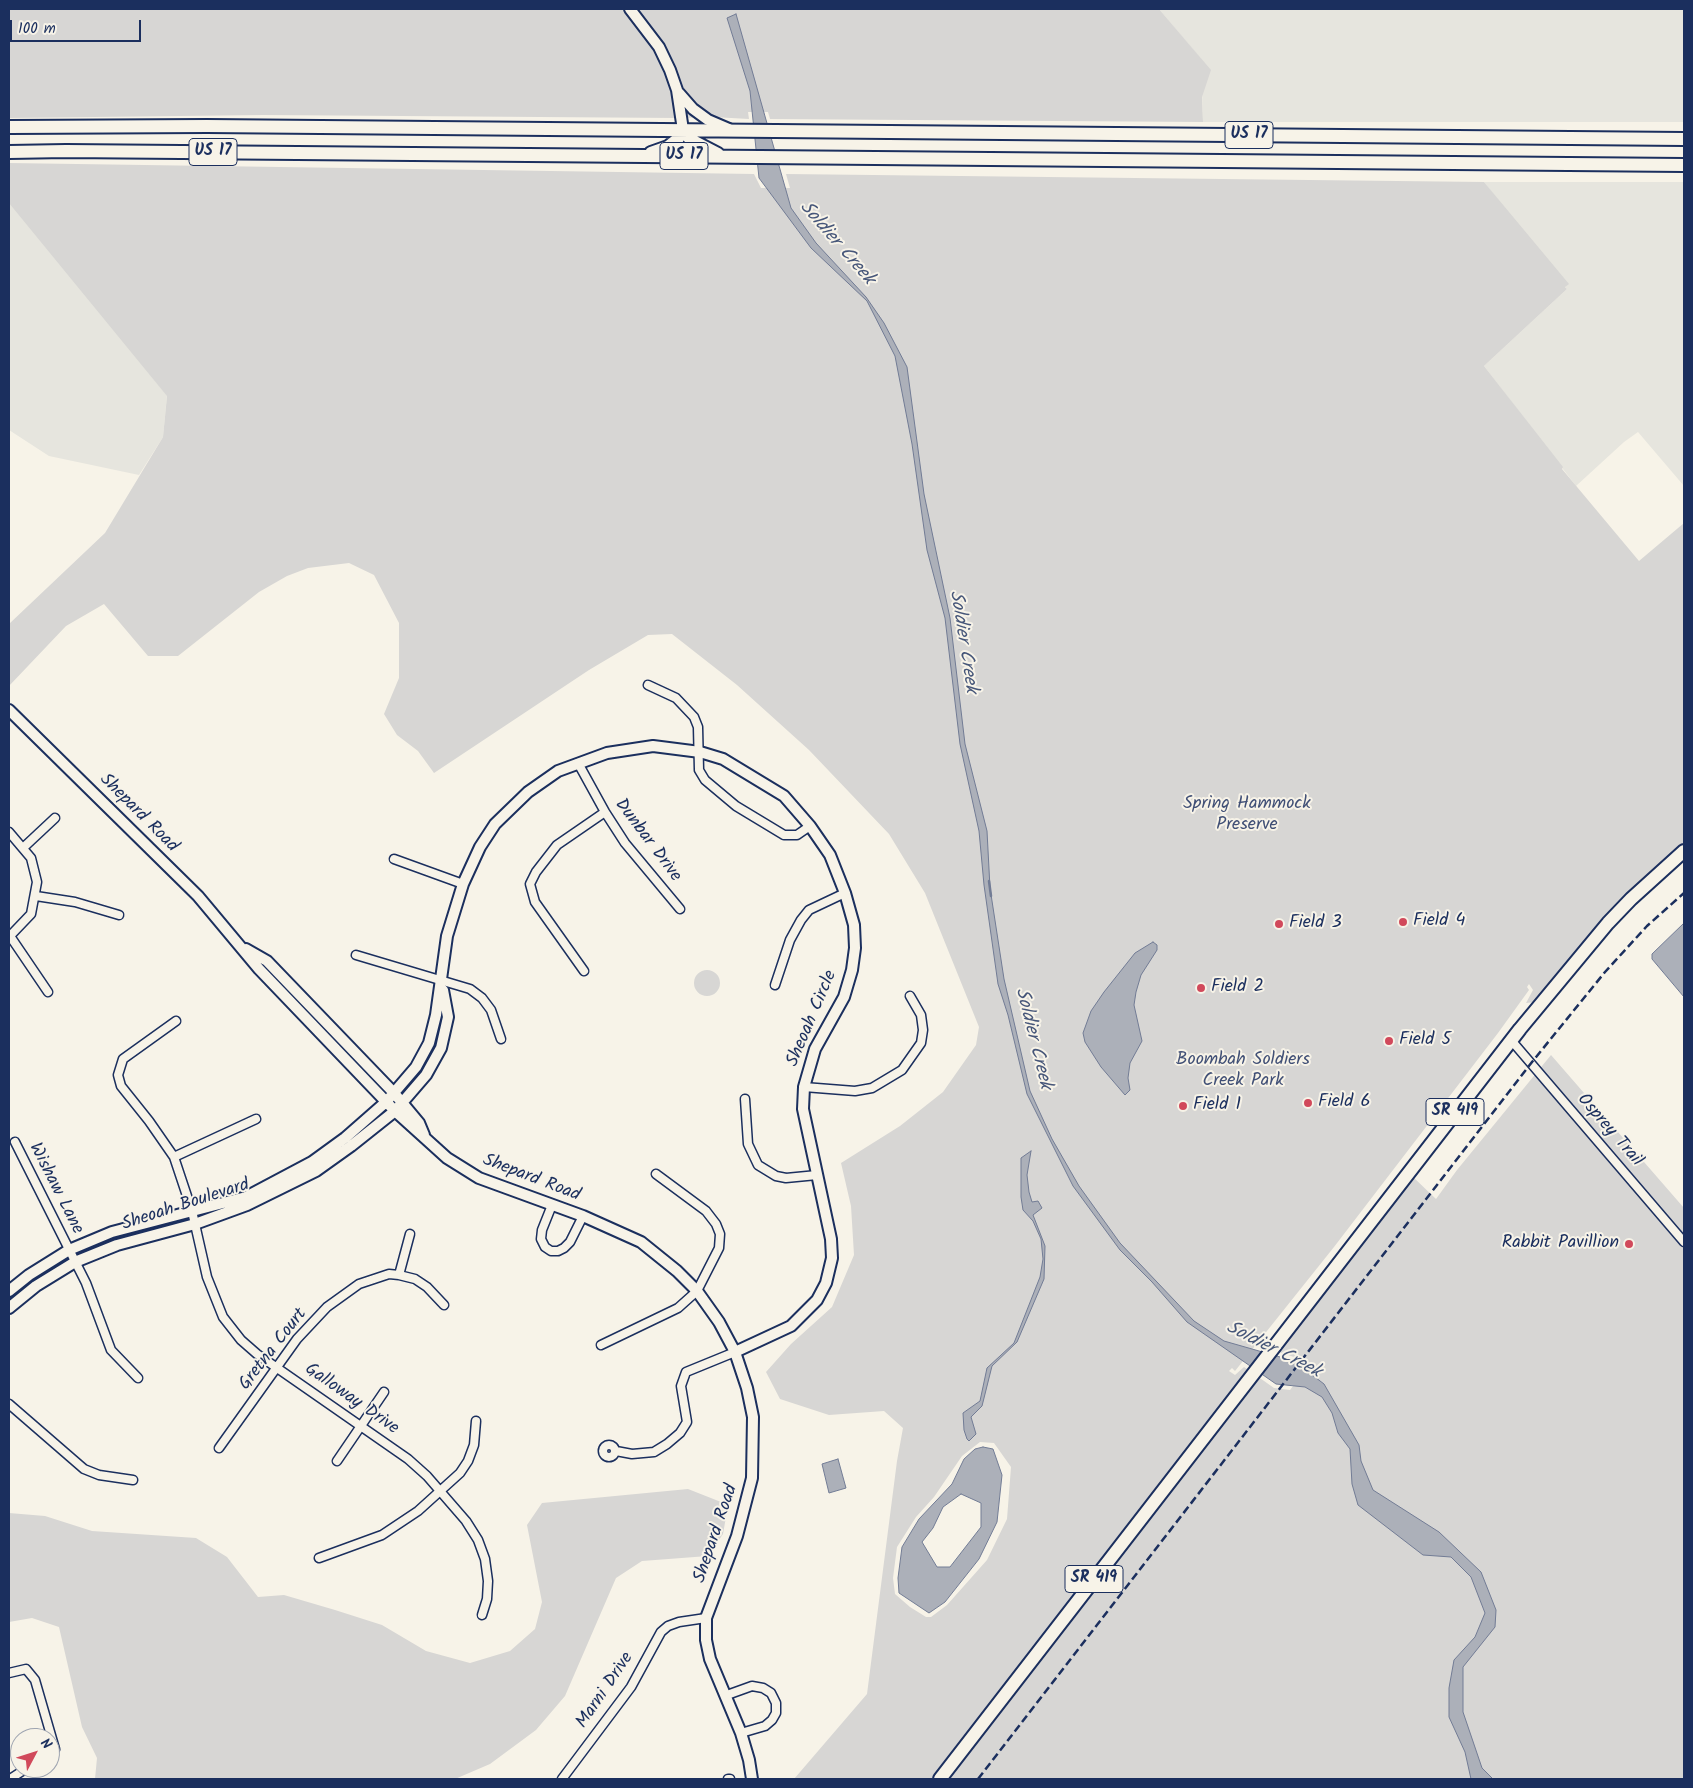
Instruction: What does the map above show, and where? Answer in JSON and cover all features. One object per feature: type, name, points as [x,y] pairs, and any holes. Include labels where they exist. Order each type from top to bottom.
[{"type":"main road","name":"US 17","points":[[9,127],[216,126],[1684,139]]},
{"type":"main road","points":[[644,156],[668,147],[677,140],[683,130],[691,140],[703,148],[724,156]]},
{"type":"main road","name":"US 17","points":[[9,152],[744,156],[1684,165]]},
{"type":"main road","name":"SR 419","points":[[940,1779],[1511,1040],[1608,923],[1631,899],[1684,851]]},
{"type":"street","points":[[630,9],[659,47],[677,90],[685,101],[708,120],[739,130]]},
{"type":"street","points":[[677,90],[683,130]]},
{"type":"street","points":[[648,685],[676,698],[694,717],[698,727],[702,776],[736,806],[784,835],[797,835],[810,826]]},
{"type":"street","name":"Shepard Road","points":[[9,710],[198,896],[259,969],[386,1102],[447,1158],[466,1171],[584,1216],[641,1242],[677,1271],[697,1291],[719,1322],[735,1352],[747,1388],[753,1417],[752,1478],[737,1536],[706,1618],[706,1640],[710,1659],[727,1695],[741,1733],[749,1760],[752,1779]]},
{"type":"street","name":"Sheoah Circle","points":[[386,1102],[416,1067],[429,1043],[442,979],[447,936],[463,884],[480,847],[495,824],[508,810],[542,781],[558,771],[607,753],[653,746],[700,752],[723,759],[741,768],[784,796],[810,826],[830,855],[845,892],[854,925],[855,948],[852,970],[844,997],[815,1049],[804,1087],[803,1109],[831,1238],[832,1258],[826,1283],[817,1300],[791,1326],[735,1352]]},
{"type":"street","name":"Dunbar Drive","points":[[578,763],[605,812],[626,843],[680,909]]},
{"type":"street","points":[[584,972],[535,902],[530,884],[536,872],[557,846],[605,812]]},
{"type":"street","points":[[24,848],[55,818]]},
{"type":"street","points":[[9,832],[32,858],[38,882],[31,914],[9,937],[48,992]]},
{"type":"street","points":[[394,859],[463,884]]},
{"type":"street","points":[[775,985],[790,940],[801,920],[809,910],[845,892]]},
{"type":"street","points":[[36,896],[75,902],[119,915]]},
{"type":"street","name":"Shepard Road","points":[[240,946],[267,961],[403,1102],[419,1123],[424,1136]]},
{"type":"street","points":[[356,955],[442,979],[470,989],[482,998],[490,1010],[501,1039]]},
{"type":"street","name":"Sheoah Circle","points":[[395,1111],[426,1075],[441,1048],[448,1017],[442,979]]},
{"type":"street","points":[[804,1087],[855,1091],[872,1088],[902,1070],[921,1043],[923,1030],[921,1015],[910,996]]},
{"type":"street","name":"Galloway Drive","points":[[176,1021],[123,1059],[118,1075],[121,1086],[161,1136],[174,1157],[192,1211],[207,1277],[223,1317],[241,1340],[277,1368],[408,1459],[440,1491],[466,1521],[478,1540],[485,1559],[488,1581],[487,1599],[482,1615]]},
{"type":"street","name":"Osprey Trail","points":[[1511,1040],[1684,1242]]},
{"type":"street","points":[[745,1099],[748,1144],[758,1165],[776,1176],[786,1178],[817,1175]]},
{"type":"street","name":"Sheoah Boulevard","points":[[9,1291],[29,1275],[69,1250],[112,1232],[246,1197],[288,1176],[312,1162],[345,1138],[386,1102]]},
{"type":"street","name":"Sheoah Boulevard","points":[[9,1308],[36,1286],[75,1262],[116,1244],[194,1224],[246,1205],[308,1175],[351,1146],[395,1111]]},
{"type":"street","points":[[174,1157],[256,1119]]},
{"type":"street","name":"Wishaw Lane","points":[[15,1142],[75,1262],[111,1350],[138,1378]]},
{"type":"street","points":[[601,1345],[659,1319],[678,1308],[697,1291],[719,1248],[720,1234],[716,1224],[706,1212],[656,1174]]},
{"type":"street","points":[[552,1205],[542,1230],[542,1240],[545,1247],[551,1250],[558,1252],[570,1242],[584,1216]]},
{"type":"street","points":[[399,1275],[410,1234]]},
{"type":"street","name":"Gretna Court","points":[[218,1448],[297,1339],[327,1307],[359,1284],[389,1274],[399,1275],[415,1279],[427,1287],[444,1304]]},
{"type":"street","points":[[616,1451],[654,1452],[667,1444],[680,1433],[687,1422],[681,1386],[686,1372],[735,1352]]},
{"type":"street","points":[[337,1461],[384,1392]]},
{"type":"street","points":[[9,1404],[84,1469],[99,1475],[133,1480]]},
{"type":"street","points":[[318,1558],[360,1545],[382,1535],[401,1524],[440,1491],[460,1473],[468,1461],[474,1444],[476,1421]]},
{"type":"street","name":"Marni Drive","points":[[567,1778],[631,1687],[661,1632],[668,1626],[679,1622],[706,1618]]},
{"type":"street","points":[[9,1673],[26,1668],[35,1680],[49,1728]]},
{"type":"street","points":[[727,1695],[752,1686],[763,1688],[771,1693],[776,1703],[776,1713],[765,1726],[741,1733]]},
{"type":"shaded area","points":[[1159,9],[1684,9],[1684,122],[1203,122],[1201,59]]},
{"type":"shaded area","points":[[736,14],[791,208],[816,243],[866,297],[884,323],[907,367],[924,494],[950,618],[965,744],[987,831],[990,888],[1004,979],[1030,1091],[1052,1139],[1079,1186],[1120,1243],[1194,1321],[1224,1341],[1294,1361],[1324,1384],[1359,1445],[1361,1461],[1373,1490],[1439,1532],[1481,1572],[1496,1610],[1495,1627],[1463,1667],[1463,1712],[1482,1768],[1493,1779],[1471,1779],[1465,1752],[1449,1717],[1449,1688],[1454,1660],[1475,1637],[1485,1613],[1471,1577],[1451,1557],[1423,1555],[1358,1505],[1352,1484],[1350,1449],[1338,1433],[1332,1413],[1322,1397],[1305,1387],[1276,1384],[1187,1322],[1152,1282],[1120,1250],[1073,1186],[1027,1094],[1008,1015],[998,984],[984,885],[979,831],[960,744],[945,618],[927,550],[912,444],[895,356],[867,301],[811,248],[759,178],[750,91],[727,18]]},
{"type":"shaded area","points":[[1484,182],[1684,182],[1684,486],[1638,432],[1624,442],[1576,486],[1484,366],[1567,289]]},
{"type":"shaded area","points":[[9,196],[167,395],[163,437],[139,475],[49,456],[9,430]]},
{"type":"shaded area","points":[[1684,923],[1684,997],[1652,959],[1652,954]]},
{"type":"shaded area","points":[[1153,942],[1157,945],[1157,950],[1141,975],[1136,992],[1134,1005],[1142,1041],[1130,1063],[1128,1078],[1130,1090],[1125,1095],[1101,1067],[1085,1042],[1083,1033],[1091,1011],[1104,992],[1135,953]]},
{"type":"shaded area","points":[[1031,1151],[1027,1175],[1032,1202],[1038,1201],[1042,1208],[1033,1215],[1045,1246],[1044,1279],[1017,1342],[992,1366],[982,1406],[971,1417],[976,1434],[969,1441],[964,1430],[963,1413],[980,1401],[987,1368],[1014,1343],[1040,1277],[1043,1259],[1041,1239],[1033,1221],[1023,1210],[1021,1197],[1021,1158]]},
{"type":"shaded area","points":[[983,1447],[993,1449],[1002,1475],[997,1522],[979,1559],[945,1602],[929,1613],[899,1593],[898,1578],[902,1547],[919,1519],[952,1484],[964,1459],[975,1449]],"holes":[[[961,1494],[981,1503],[981,1527],[950,1567],[937,1567],[922,1542],[933,1528],[943,1507]]]},
{"type":"shaded area","points":[[838,1459],[846,1488],[829,1493],[822,1464]]},
{"type":"green space","points":[[9,9],[1159,9],[1211,70],[1202,97],[1203,122],[770,119],[768,112],[748,112],[749,119],[713,117],[264,115],[9,118]]},
{"type":"green space","name":"Spring Hammock Preserve","points":[[9,163],[754,174],[761,188],[790,188],[786,174],[1484,182],[1569,284],[1565,287],[1567,289],[1484,366],[1563,467],[1562,469],[1639,561],[1684,523],[1684,845],[1536,1002],[1526,1003],[1533,990],[1529,984],[1527,987],[1529,990],[1498,1033],[1334,1247],[1235,1371],[1232,1368],[1229,1371],[1235,1375],[1244,1367],[1250,1371],[934,1779],[794,1779],[867,1694],[897,1461],[903,1428],[884,1411],[829,1415],[780,1399],[766,1372],[791,1344],[832,1307],[854,1255],[851,1206],[841,1163],[900,1126],[943,1092],[976,1045],[979,1027],[925,893],[889,834],[809,750],[737,685],[672,634],[648,635],[589,670],[434,773],[418,751],[397,735],[384,714],[399,678],[399,623],[374,575],[349,563],[308,568],[287,576],[259,592],[178,656],[148,656],[104,604],[66,626],[9,686],[9,624],[105,533],[163,437],[167,396],[9,203]],"holes":[[[980,1442],[994,1443],[1011,1467],[1007,1519],[987,1560],[947,1605],[931,1617],[926,1617],[910,1607],[895,1594],[893,1578],[897,1547],[916,1517],[934,1497],[962,1456]]]},
{"type":"green space","points":[[707,970],[716,974],[720,983],[716,992],[707,996],[698,992],[694,983],[698,974]]},
{"type":"green space","points":[[1551,1055],[1684,1208],[1684,1779],[945,1779],[1257,1376],[1274,1388],[1290,1390],[1308,1366],[1297,1358],[1276,1351],[1412,1176],[1436,1199],[1457,1170]]},
{"type":"green space","points":[[688,1489],[721,1502],[726,1517],[723,1534],[708,1556],[642,1561],[616,1578],[565,1696],[536,1730],[490,1764],[455,1779],[95,1779],[97,1758],[82,1727],[59,1627],[32,1618],[9,1622],[9,1513],[45,1516],[92,1531],[196,1538],[227,1557],[258,1597],[284,1595],[335,1610],[382,1625],[426,1651],[470,1663],[510,1651],[535,1629],[542,1602],[527,1525],[542,1503]]},
{"type":"waterway","name":"Soldier Creek","points":[[989,881],[991,896]]},
{"type":"railway","points":[[978,1779],[1532,1062],[1605,972],[1647,926],[1684,893]]},
{"type":"place","name":"Field 4","points":[[1403,922]]},
{"type":"place","name":"Field 3","points":[[1279,924]]},
{"type":"place","name":"Field 2","points":[[1201,988]]},
{"type":"place","name":"Field 5","points":[[1389,1041]]},
{"type":"place","name":"Field 6","points":[[1308,1103]]},
{"type":"place","name":"Field 1","points":[[1183,1106]]},
{"type":"place","name":"Rabbit Pavillion","points":[[1629,1244]]},
{"type":"park label","name":"Boombah Soldiers Creek Park","points":[[1243,1071]]}]
